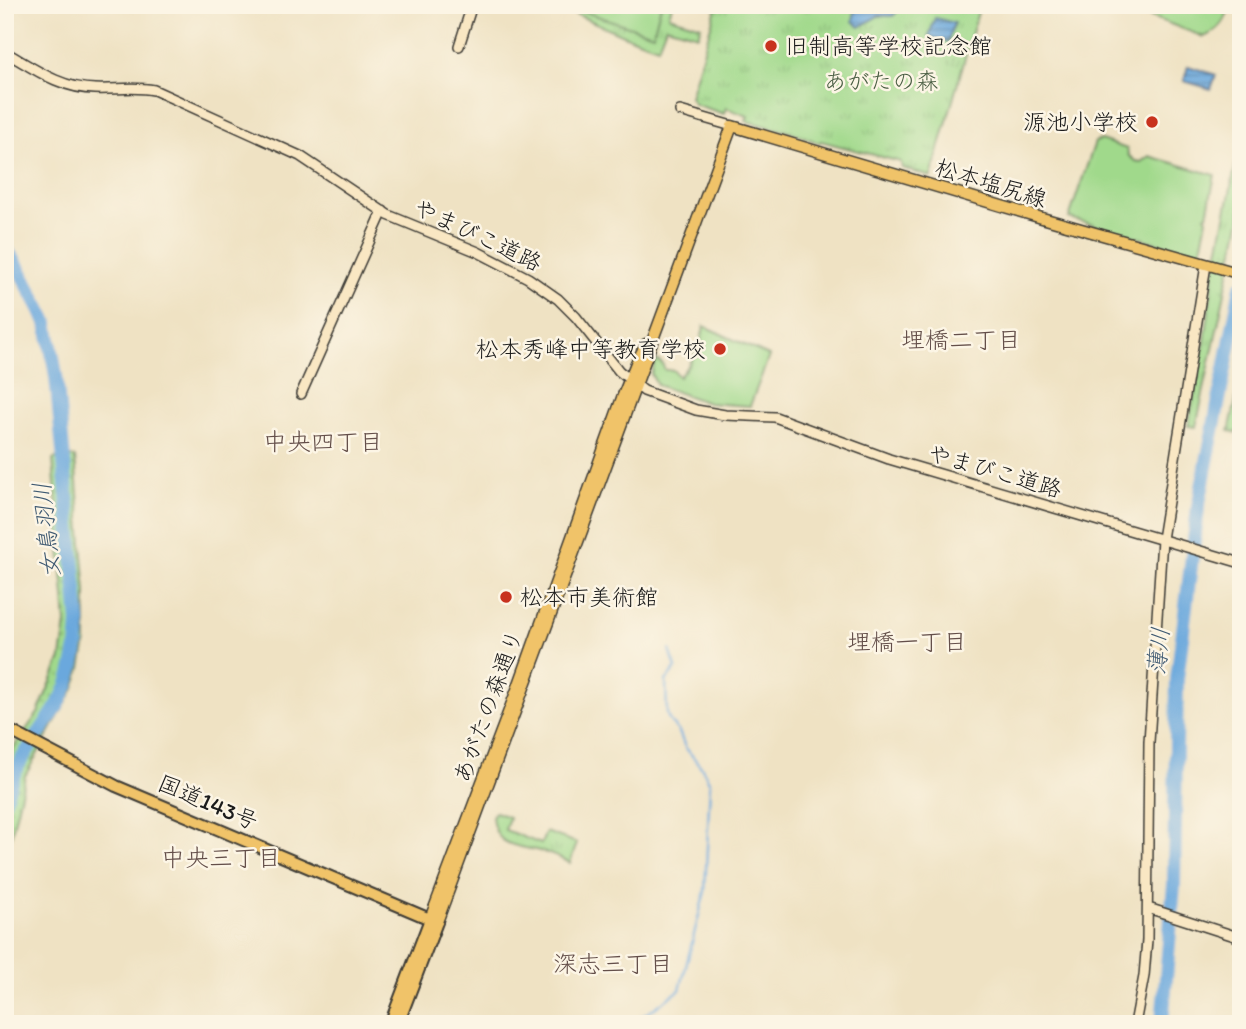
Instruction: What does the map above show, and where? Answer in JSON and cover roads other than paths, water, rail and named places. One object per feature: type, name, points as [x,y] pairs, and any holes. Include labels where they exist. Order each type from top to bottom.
[{"type":"highway","name":"国道143号","points":[[5,728],[116,786],[434,921]]},
{"type":"highway","name":"あがたの森通り","points":[[390,1024],[434,921]]},
{"type":"highway","name":"あがたの森通り","points":[[398,1024],[434,921]]},
{"type":"main road","name":"松本塩尻線","points":[[732,126],[1241,274]]},
{"type":"main road","name":"あがたの森通り","points":[[434,921],[641,353],[657,326],[732,126]]},
{"type":"street","points":[[459,46],[472,5]]},
{"type":"street","name":"やまびこ道路","points":[[5,52],[56,81],[74,88],[134,87],[154,90],[300,156],[383,211],[484,255],[548,290],[576,317],[632,383],[696,410],[725,415],[775,417],[880,457],[1241,562]]},
{"type":"street","points":[[680,111],[732,126]]},
{"type":"street","points":[[301,394],[383,211]]},
{"type":"street","points":[[1135,1024],[1144,976],[1151,909],[1149,755],[1165,540],[1210,266]]},
{"type":"street","points":[[1151,909],[1241,938]]},
{"type":"water","points":[[849,5],[898,5],[898,11],[893,16],[878,16],[860,27],[853,21],[855,11]]},
{"type":"water","points":[[935,18],[954,23],[948,42],[929,36]]},
{"type":"water","points":[[1188,66],[1216,75],[1211,89],[1184,81]]},
{"type":"waterway","name":"女鳥羽川","points":[[5,248],[16,263],[47,322],[56,376],[79,621],[76,654],[67,685],[58,705],[14,773],[5,800]]},
{"type":"waterway","name":"薄川","points":[[1162,1024],[1174,885],[1177,679],[1198,508],[1241,287]]},
{"type":"waterway","points":[[628,1024],[680,990],[705,891],[710,783],[685,747],[667,714],[666,681],[676,668],[670,650]]},
{"type":"place","name":"旧制高等学校記念館","points":[[771,46]]},
{"type":"place","name":"源池小学校","points":[[1152,122]]},
{"type":"place","name":"松本秀峰中等教育学校","points":[[720,349]]},
{"type":"place","name":"松本市美術館","points":[[506,597]]},
{"type":"district","name":"埋橋二丁目","points":[[961,339]]},
{"type":"district","name":"中央四丁目","points":[[323,441]]},
{"type":"district","name":"埋橋一丁目","points":[[907,641]]},
{"type":"district","name":"中央三丁目","points":[[221,857]]},
{"type":"district","name":"深志三丁目","points":[[613,963]]},
{"type":"park label","name":"あがたの森","points":[[881,81]]}]
